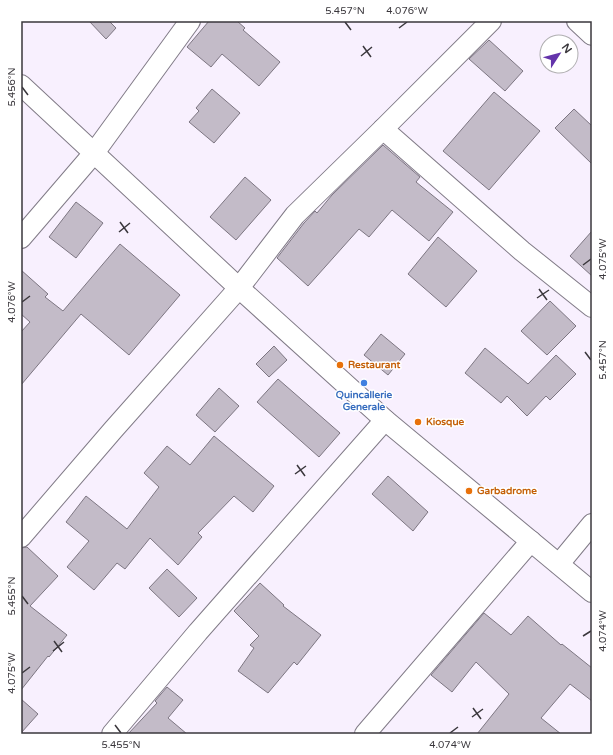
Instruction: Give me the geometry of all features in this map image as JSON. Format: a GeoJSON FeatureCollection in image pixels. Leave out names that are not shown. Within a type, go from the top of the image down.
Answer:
{"type":"FeatureCollection","features":[{"type":"Feature","properties":{"kind":"street"},"geometry":{"type":"LineString","coordinates":[[21,238],[94,153],[190,21]]}},
{"type":"Feature","properties":{"kind":"street"},"geometry":{"type":"LineString","coordinates":[[21,537],[113,430],[239,288],[295,215],[491,21]]}},
{"type":"Feature","properties":{"kind":"street"},"geometry":{"type":"LineString","coordinates":[[577,21],[592,35]]}},
{"type":"Feature","properties":{"kind":"street"},"geometry":{"type":"LineString","coordinates":[[21,85],[239,288],[385,420],[592,592]]}},
{"type":"Feature","properties":{"kind":"street"},"geometry":{"type":"LineString","coordinates":[[383,129],[522,251],[592,308]]}},
{"type":"Feature","properties":{"kind":"street"},"geometry":{"type":"LineString","coordinates":[[112,734],[198,632],[385,420]]}},
{"type":"Feature","properties":{"kind":"street"},"geometry":{"type":"LineString","coordinates":[[559,564],[592,524]]}},
{"type":"Feature","properties":{"kind":"street"},"geometry":{"type":"LineString","coordinates":[[365,734],[531,541]]}},
{"type":"Feature","properties":{"kind":"building"},"geometry":{"type":"Polygon","coordinates":[[[89,21],[109,21],[116,28],[106,39],[89,21]]]}},
{"type":"Feature","properties":{"kind":"building"},"geometry":{"type":"Polygon","coordinates":[[[209,21],[237,21],[245,28],[243,30],[280,62],[259,86],[222,54],[211,67],[187,47],[209,21]]]}},
{"type":"Feature","properties":{"kind":"building"},"geometry":{"type":"Polygon","coordinates":[[[489,40],[523,71],[505,91],[469,59],[489,40]]]}},
{"type":"Feature","properties":{"kind":"building"},"geometry":{"type":"Polygon","coordinates":[[[212,89],[240,113],[214,143],[189,122],[199,111],[196,108],[212,89]]]}},
{"type":"Feature","properties":{"kind":"building"},"geometry":{"type":"Polygon","coordinates":[[[494,92],[540,131],[489,190],[443,151],[494,92]]]}},
{"type":"Feature","properties":{"kind":"building"},"geometry":{"type":"Polygon","coordinates":[[[574,109],[592,126],[592,164],[555,128],[574,109]]]}},
{"type":"Feature","properties":{"kind":"building"},"geometry":{"type":"Polygon","coordinates":[[[383,145],[420,177],[416,182],[453,212],[429,241],[392,210],[369,237],[359,229],[308,286],[277,258],[315,211],[317,213],[332,195],[383,145]]]}},
{"type":"Feature","properties":{"kind":"building"},"geometry":{"type":"Polygon","coordinates":[[[245,177],[271,200],[236,240],[210,217],[245,177]]]}},
{"type":"Feature","properties":{"kind":"building"},"geometry":{"type":"Polygon","coordinates":[[[76,202],[103,223],[76,258],[49,237],[76,202]]]}},
{"type":"Feature","properties":{"kind":"building"},"geometry":{"type":"Polygon","coordinates":[[[592,231],[592,276],[570,256],[592,231]]]}},
{"type":"Feature","properties":{"kind":"building"},"geometry":{"type":"Polygon","coordinates":[[[438,237],[477,271],[446,307],[408,274],[438,237]]]}},
{"type":"Feature","properties":{"kind":"building"},"geometry":{"type":"Polygon","coordinates":[[[120,244],[180,295],[129,355],[81,314],[21,385],[21,332],[30,322],[21,314],[21,270],[48,294],[45,297],[63,311],[120,244]]]}},
{"type":"Feature","properties":{"kind":"building"},"geometry":{"type":"Polygon","coordinates":[[[550,301],[576,326],[547,355],[521,331],[550,301]]]}},
{"type":"Feature","properties":{"kind":"building"},"geometry":{"type":"Polygon","coordinates":[[[381,334],[405,354],[388,375],[364,355],[381,334]]]}},
{"type":"Feature","properties":{"kind":"building"},"geometry":{"type":"Polygon","coordinates":[[[274,346],[287,360],[269,377],[256,364],[274,346]]]}},
{"type":"Feature","properties":{"kind":"building"},"geometry":{"type":"Polygon","coordinates":[[[485,348],[528,384],[556,355],[576,374],[550,400],[546,396],[527,416],[507,396],[501,403],[465,373],[485,348]]]}},
{"type":"Feature","properties":{"kind":"building"},"geometry":{"type":"Polygon","coordinates":[[[278,379],[340,433],[319,457],[257,402],[278,379]]]}},
{"type":"Feature","properties":{"kind":"building"},"geometry":{"type":"Polygon","coordinates":[[[219,388],[239,406],[215,432],[196,415],[219,388]]]}},
{"type":"Feature","properties":{"kind":"building"},"geometry":{"type":"Polygon","coordinates":[[[214,436],[274,486],[253,512],[234,496],[198,533],[202,537],[178,565],[150,538],[125,569],[117,563],[94,590],[67,567],[89,541],[66,522],[86,496],[127,529],[159,487],[144,473],[167,446],[190,465],[214,436]]]}},
{"type":"Feature","properties":{"kind":"building"},"geometry":{"type":"Polygon","coordinates":[[[388,476],[428,512],[413,531],[372,494],[388,476]]]}},
{"type":"Feature","properties":{"kind":"building"},"geometry":{"type":"Polygon","coordinates":[[[27,547],[58,576],[30,606],[67,635],[21,690],[21,548],[27,547]]]}},
{"type":"Feature","properties":{"kind":"building"},"geometry":{"type":"Polygon","coordinates":[[[167,569],[197,598],[179,617],[149,588],[167,569]]]}},
{"type":"Feature","properties":{"kind":"building"},"geometry":{"type":"Polygon","coordinates":[[[260,583],[284,605],[283,606],[321,635],[297,665],[294,662],[268,693],[238,671],[254,648],[250,645],[259,636],[234,611],[260,583]]]}},
{"type":"Feature","properties":{"kind":"building"},"geometry":{"type":"Polygon","coordinates":[[[484,613],[511,635],[528,616],[561,645],[562,644],[592,668],[592,701],[570,684],[541,718],[561,734],[477,734],[509,694],[476,662],[452,692],[431,675],[484,613]]]}},
{"type":"Feature","properties":{"kind":"building"},"geometry":{"type":"Polygon","coordinates":[[[167,687],[183,700],[168,718],[187,734],[128,734],[157,703],[155,701],[167,687]]]}},
{"type":"Feature","properties":{"kind":"building"},"geometry":{"type":"Polygon","coordinates":[[[21,699],[38,714],[21,733],[21,699]]]}},
{"type":"Feature","properties":{"kind":"place","name":"Restaurant"},"geometry":{"type":"Point","coordinates":[340,365]}},
{"type":"Feature","properties":{"kind":"place","name":"Quincallerie Generale"},"geometry":{"type":"Point","coordinates":[364,383]}},
{"type":"Feature","properties":{"kind":"place","name":"Kiosque"},"geometry":{"type":"Point","coordinates":[418,422]}},
{"type":"Feature","properties":{"kind":"place","name":"Garbadrome"},"geometry":{"type":"Point","coordinates":[469,491]}}]}
